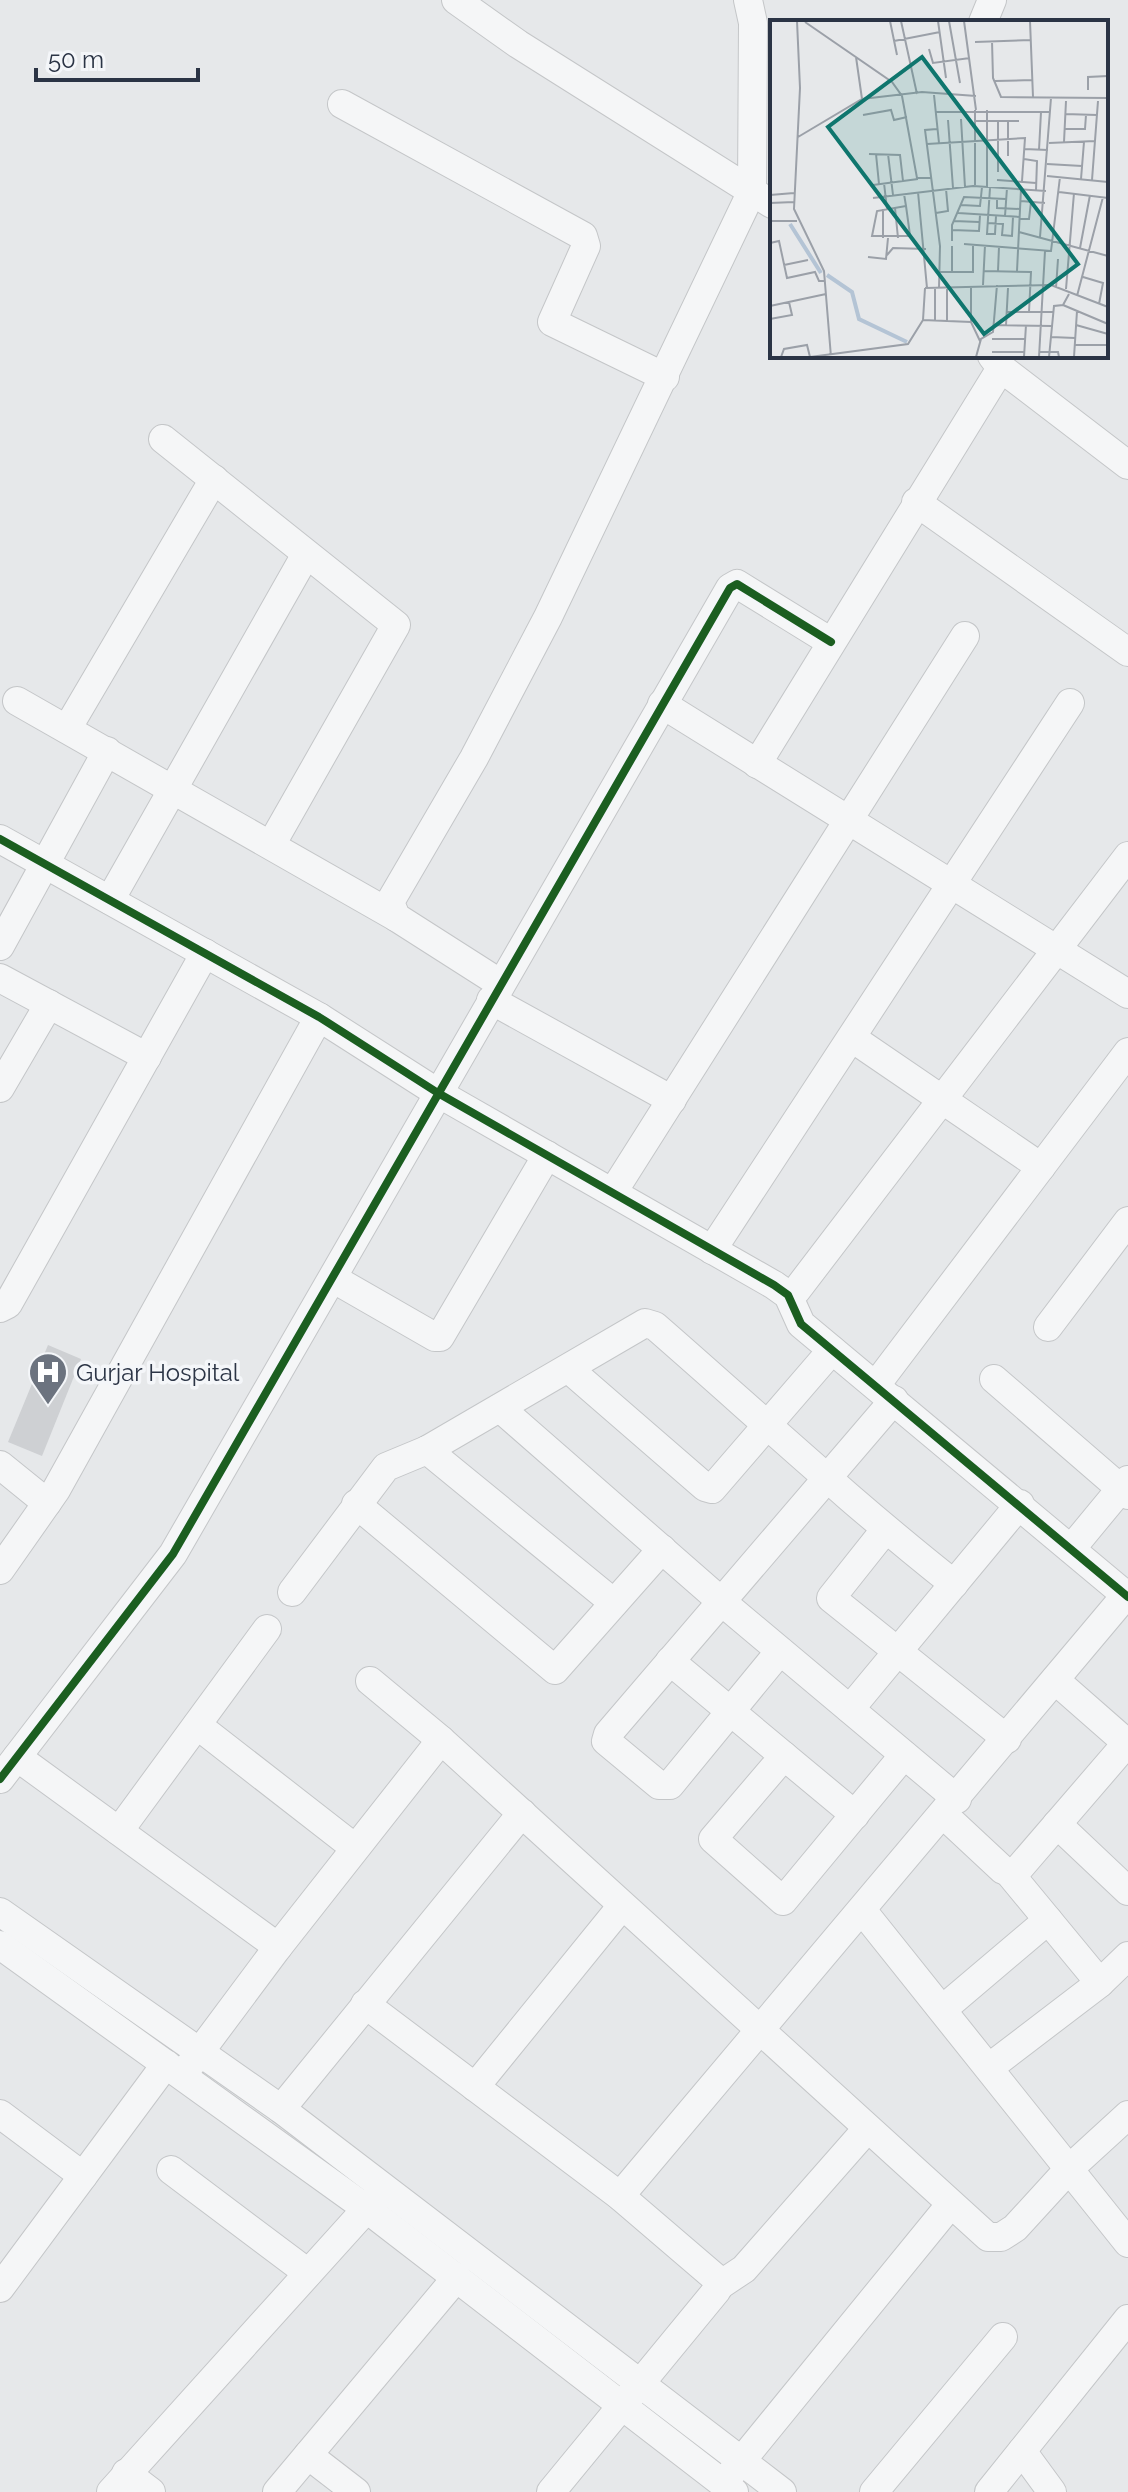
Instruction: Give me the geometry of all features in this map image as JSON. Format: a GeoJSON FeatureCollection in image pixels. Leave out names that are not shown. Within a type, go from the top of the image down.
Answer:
{"type":"FeatureCollection","features":[{"type":"Feature","properties":{"kind":"street"},"geometry":{"type":"LineString","coordinates":[[456,0],[518,44],[762,198]]}},
{"type":"Feature","properties":{"kind":"street"},"geometry":{"type":"LineString","coordinates":[[396,917],[390,902],[474,758],[548,617],[665,377],[762,198],[753,23],[748,0]]}},
{"type":"Feature","properties":{"kind":"street"},"geometry":{"type":"LineString","coordinates":[[984,20],[992,0]]}},
{"type":"Feature","properties":{"kind":"street"},"geometry":{"type":"LineString","coordinates":[[342,104],[583,236],[586,246],[552,322],[665,377]]}},
{"type":"Feature","properties":{"kind":"street"},"geometry":{"type":"LineString","coordinates":[[757,764],[916,502],[996,362],[1128,465]]}},
{"type":"Feature","properties":{"kind":"street"},"geometry":{"type":"LineString","coordinates":[[163,439],[305,556],[396,625],[271,845]]}},
{"type":"Feature","properties":{"kind":"street"},"geometry":{"type":"LineString","coordinates":[[67,729],[214,479]]}},
{"type":"Feature","properties":{"kind":"street"},"geometry":{"type":"LineString","coordinates":[[916,502],[1128,652]]}},
{"type":"Feature","properties":{"kind":"street"},"geometry":{"type":"LineString","coordinates":[[110,900],[305,556]]}},
{"type":"Feature","properties":{"kind":"street"},"geometry":{"type":"LineString","coordinates":[[0,1779],[173,1554],[733,584],[831,642]]}},
{"type":"Feature","properties":{"kind":"street"},"geometry":{"type":"LineString","coordinates":[[613,1192],[965,636]]}},
{"type":"Feature","properties":{"kind":"street"},"geometry":{"type":"LineString","coordinates":[[17,701],[396,917],[496,992],[672,1100]]}},
{"type":"Feature","properties":{"kind":"street"},"geometry":{"type":"LineString","coordinates":[[712,1250],[1070,703]]}},
{"type":"Feature","properties":{"kind":"street"},"geometry":{"type":"LineString","coordinates":[[662,704],[1128,994]]}},
{"type":"Feature","properties":{"kind":"street"},"geometry":{"type":"LineString","coordinates":[[0,946],[107,751]]}},
{"type":"Feature","properties":{"kind":"street"},"geometry":{"type":"LineString","coordinates":[[0,839],[319,1017],[438,1093],[712,1250],[791,1303],[801,1324],[1127,1596],[620,2196]]}},
{"type":"Feature","properties":{"kind":"street"},"geometry":{"type":"LineString","coordinates":[[791,1303],[796,1291],[1128,856]]}},
{"type":"Feature","properties":{"kind":"street"},"geometry":{"type":"LineString","coordinates":[[0,1308],[8,1304],[205,953]]}},
{"type":"Feature","properties":{"kind":"street"},"geometry":{"type":"LineString","coordinates":[[0,978],[147,1057]]}},
{"type":"Feature","properties":{"kind":"street"},"geometry":{"type":"LineString","coordinates":[[0,1088],[49,1004]]}},
{"type":"Feature","properties":{"kind":"street"},"geometry":{"type":"LineString","coordinates":[[0,1570],[47,1503],[319,1017]]}},
{"type":"Feature","properties":{"kind":"street"},"geometry":{"type":"LineString","coordinates":[[852,1038],[1041,1167]]}},
{"type":"Feature","properties":{"kind":"street"},"geometry":{"type":"LineString","coordinates":[[780,1651],[670,1785],[659,1785],[606,1738],[826,1480],[885,1393],[894,1362],[1128,1052]]}},
{"type":"Feature","properties":{"kind":"street"},"geometry":{"type":"LineString","coordinates":[[334,1279],[435,1337],[440,1337],[547,1155]]}},
{"type":"Feature","properties":{"kind":"street"},"geometry":{"type":"LineString","coordinates":[[1048,1327],[1128,1221]]}},
{"type":"Feature","properties":{"kind":"street"},"geometry":{"type":"LineString","coordinates":[[292,1592],[386,1467],[427,1450],[570,1370],[639,1325],[651,1324],[769,1425],[826,1480],[954,1584]]}},
{"type":"Feature","properties":{"kind":"street"},"geometry":{"type":"LineString","coordinates":[[570,1370],[705,1487],[718,1486],[832,1350]]}},
{"type":"Feature","properties":{"kind":"street"},"geometry":{"type":"LineString","coordinates":[[994,1379],[1126,1488],[1071,1549]]}},
{"type":"Feature","properties":{"kind":"street"},"geometry":{"type":"LineString","coordinates":[[500,1408],[722,1602],[904,1755],[1010,1874],[1100,1983]]}},
{"type":"Feature","properties":{"kind":"street"},"geometry":{"type":"LineString","coordinates":[[427,1450],[614,1603]]}},
{"type":"Feature","properties":{"kind":"street"},"geometry":{"type":"LineString","coordinates":[[0,1465],[47,1503]]}},
{"type":"Feature","properties":{"kind":"street"},"geometry":{"type":"LineString","coordinates":[[356,1504],[548,1668],[561,1667],[662,1549]]}},
{"type":"Feature","properties":{"kind":"street"},"geometry":{"type":"LineString","coordinates":[[850,1709],[1020,1504]]}},
{"type":"Feature","properties":{"kind":"street"},"geometry":{"type":"LineString","coordinates":[[885,1530],[830,1595],[1007,1739]]}},
{"type":"Feature","properties":{"kind":"street"},"geometry":{"type":"LineString","coordinates":[[119,1831],[267,1629]]}},
{"type":"Feature","properties":{"kind":"street"},"geometry":{"type":"LineString","coordinates":[[670,1661],[855,1815]]}},
{"type":"Feature","properties":{"kind":"street"},"geometry":{"type":"LineString","coordinates":[[1010,1874],[1015,1873],[1128,1743],[1055,1680]]}},
{"type":"Feature","properties":{"kind":"street"},"geometry":{"type":"LineString","coordinates":[[370,1681],[441,1740],[621,1907],[988,2237],[1001,2237],[1015,2228],[1069,2169],[1128,2115]]}},
{"type":"Feature","properties":{"kind":"street"},"geometry":{"type":"LineString","coordinates":[[197,1725],[355,1848]]}},
{"type":"Feature","properties":{"kind":"street"},"geometry":{"type":"LineString","coordinates":[[0,2288],[83,2176],[174,2070],[201,2050],[441,1740]]}},
{"type":"Feature","properties":{"kind":"street"},"geometry":{"type":"LineString","coordinates":[[784,1756],[713,1839],[779,1898],[787,1899],[904,1755]]}},
{"type":"Feature","properties":{"kind":"street"},"geometry":{"type":"LineString","coordinates":[[17,1757],[278,1947]]}},
{"type":"Feature","properties":{"kind":"street"},"geometry":{"type":"LineString","coordinates":[[281,2109],[522,1813]]}},
{"type":"Feature","properties":{"kind":"street"},"geometry":{"type":"LineString","coordinates":[[1057,1824],[1128,1891]]}},
{"type":"Feature","properties":{"kind":"street"},"geometry":{"type":"LineString","coordinates":[[475,2087],[621,1907]]}},
{"type":"Feature","properties":{"kind":"street"},"geometry":{"type":"LineString","coordinates":[[862,1910],[1128,2243]]}},
{"type":"Feature","properties":{"kind":"street"},"geometry":{"type":"LineString","coordinates":[[0,1912],[281,2109],[457,2277],[623,2406],[728,2482],[782,2492]]}},
{"type":"Feature","properties":{"kind":"street"},"geometry":{"type":"LineString","coordinates":[[943,2009],[1048,1920]]}},
{"type":"Feature","properties":{"kind":"street"},"geometry":{"type":"LineString","coordinates":[[0,1945],[174,2070],[376,2198],[642,2383],[728,2482]]}},
{"type":"Feature","properties":{"kind":"street"},"geometry":{"type":"LineString","coordinates":[[990,2067],[1100,1983],[1128,1956]]}},
{"type":"Feature","properties":{"kind":"street"},"geometry":{"type":"LineString","coordinates":[[365,2004],[620,2196],[715,2276],[720,2285]]}},
{"type":"Feature","properties":{"kind":"street"},"geometry":{"type":"LineString","coordinates":[[0,2115],[83,2176]]}},
{"type":"Feature","properties":{"kind":"street"},"geometry":{"type":"LineString","coordinates":[[551,2492],[720,2285],[744,2269],[867,2129]]}},
{"type":"Feature","properties":{"kind":"street"},"geometry":{"type":"LineString","coordinates":[[171,2170],[308,2273]]}},
{"type":"Feature","properties":{"kind":"street"},"geometry":{"type":"LineString","coordinates":[[151,2492],[118,2482],[376,2198]]}},
{"type":"Feature","properties":{"kind":"street"},"geometry":{"type":"LineString","coordinates":[[728,2482],[950,2205]]}},
{"type":"Feature","properties":{"kind":"street"},"geometry":{"type":"LineString","coordinates":[[277,2492],[457,2277]]}},
{"type":"Feature","properties":{"kind":"street"},"geometry":{"type":"LineString","coordinates":[[989,2492],[1128,2319]]}},
{"type":"Feature","properties":{"kind":"street"},"geometry":{"type":"LineString","coordinates":[[874,2492],[1003,2337]]}},
{"type":"Feature","properties":{"kind":"street"},"geometry":{"type":"LineString","coordinates":[[1022,2451],[1052,2492]]}},
{"type":"Feature","properties":{"kind":"street"},"geometry":{"type":"LineString","coordinates":[[308,2455],[356,2492]]}},
{"type":"Feature","properties":{"kind":"building"},"geometry":{"type":"Polygon","coordinates":[[[48,1345],[81,1359],[42,1456],[8,1442],[48,1345]]]}},
{"type":"Feature","properties":{"kind":"cycle path"},"geometry":{"type":"LineString","coordinates":[[0,1779],[173,1554],[730,588],[737,584],[831,642]]}},
{"type":"Feature","properties":{"kind":"cycle path"},"geometry":{"type":"LineString","coordinates":[[0,839],[319,1017],[438,1093],[774,1285],[788,1295],[801,1324],[1128,1597]]}},
{"type":"Feature","properties":{"kind":"place","name":"Gurjar Hospital"},"geometry":{"type":"Point","coordinates":[48,1406]}}]}
